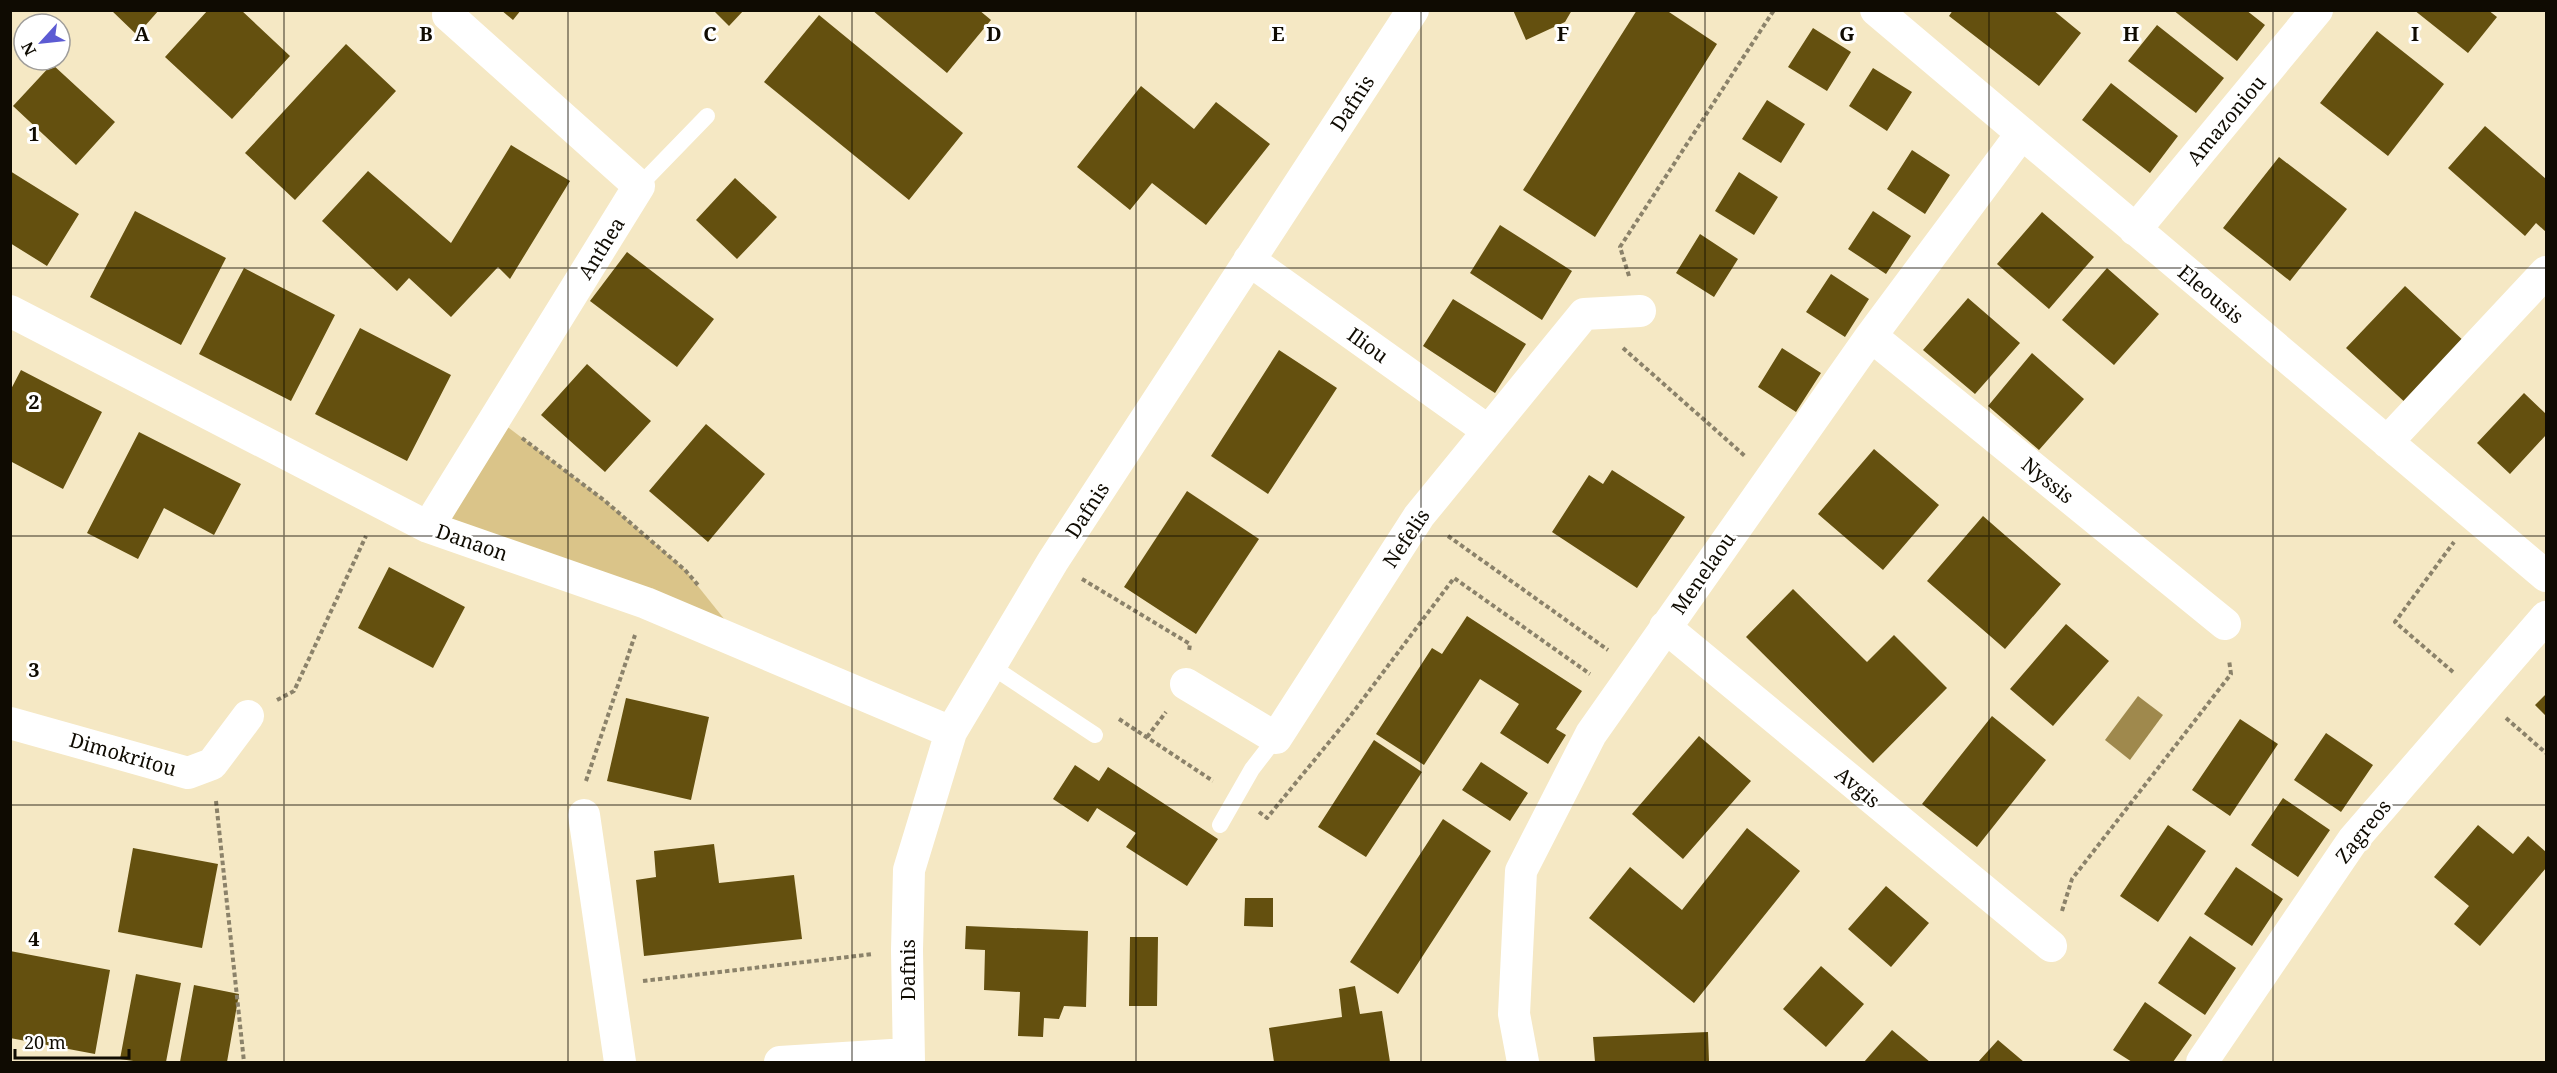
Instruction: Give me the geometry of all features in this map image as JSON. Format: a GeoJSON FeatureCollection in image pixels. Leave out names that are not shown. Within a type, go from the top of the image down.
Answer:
{"type":"FeatureCollection","features":[{"type":"Feature","properties":{"kind":"street","name":"Dafnis"},"geometry":{"type":"LineString","coordinates":[[908,1058],[909,870],[951,732],[1053,561],[1413,10]]}},
{"type":"Feature","properties":{"kind":"street","name":"Eleousis"},"geometry":{"type":"LineString","coordinates":[[1876,10],[2547,576]]}},
{"type":"Feature","properties":{"kind":"street","name":"Amazoniou"},"geometry":{"type":"LineString","coordinates":[[2136,230],[2317,10]]}},
{"type":"Feature","properties":{"kind":"street"},"geometry":{"type":"LineString","coordinates":[[448,15],[639,186]]}},
{"type":"Feature","properties":{"kind":"street","name":"Menelaou"},"geometry":{"type":"LineString","coordinates":[[1523,1062],[1514,1014],[1521,871],[1591,734],[1871,336],[2022,133]]}},
{"type":"Feature","properties":{"kind":"street","name":"Anthea"},"geometry":{"type":"LineString","coordinates":[[428,527],[639,186]]}},
{"type":"Feature","properties":{"kind":"street","name":"Iliou"},"geometry":{"type":"LineString","coordinates":[[1249,260],[1487,430]]}},
{"type":"Feature","properties":{"kind":"street"},"geometry":{"type":"LineString","coordinates":[[2387,442],[2547,272]]}},
{"type":"Feature","properties":{"kind":"street","name":"Danaon"},"geometry":{"type":"LineString","coordinates":[[10,311],[428,527],[646,603],[951,732]]}},
{"type":"Feature","properties":{"kind":"street"},"geometry":{"type":"LineString","coordinates":[[1584,314],[1640,311]]}},
{"type":"Feature","properties":{"kind":"street","name":"Nefelis"},"geometry":{"type":"LineString","coordinates":[[1276,738],[1419,516],[1584,314]]}},
{"type":"Feature","properties":{"kind":"street","name":"Nyssis"},"geometry":{"type":"LineString","coordinates":[[1871,336],[2224,624]]}},
{"type":"Feature","properties":{"kind":"street","name":"Zagreos"},"geometry":{"type":"LineString","coordinates":[[2202,1062],[2353,840],[2547,617]]}},
{"type":"Feature","properties":{"kind":"street","name":"Avgis"},"geometry":{"type":"LineString","coordinates":[[1665,627],[2051,946]]}},
{"type":"Feature","properties":{"kind":"street"},"geometry":{"type":"LineString","coordinates":[[1186,684],[1276,738]]}},
{"type":"Feature","properties":{"kind":"street"},"geometry":{"type":"LineString","coordinates":[[212,764],[248,716]]}},
{"type":"Feature","properties":{"kind":"street","name":"Dimokritou"},"geometry":{"type":"LineString","coordinates":[[10,723],[188,773],[212,764]]}},
{"type":"Feature","properties":{"kind":"street"},"geometry":{"type":"LineString","coordinates":[[584,815],[620,1062]]}},
{"type":"Feature","properties":{"kind":"street"},"geometry":{"type":"LineString","coordinates":[[780,1062],[908,1058]]}},
{"type":"Feature","properties":{"kind":"lane"},"geometry":{"type":"LineString","coordinates":[[639,186],[706,116]]}},
{"type":"Feature","properties":{"kind":"lane"},"geometry":{"type":"LineString","coordinates":[[991,666],[1095,735]]}},
{"type":"Feature","properties":{"kind":"lane"},"geometry":{"type":"LineString","coordinates":[[1220,825],[1252,768],[1276,738]]}},
{"type":"Feature","properties":{"kind":"path"},"geometry":{"type":"LineString","coordinates":[[1640,311],[1620,247],[1774,10]]}},
{"type":"Feature","properties":{"kind":"path"},"geometry":{"type":"LineString","coordinates":[[1584,314],[1771,478]]}},
{"type":"Feature","properties":{"kind":"path"},"geometry":{"type":"LineString","coordinates":[[496,418],[605,501],[685,570],[699,586]]}},
{"type":"Feature","properties":{"kind":"path"},"geometry":{"type":"LineString","coordinates":[[248,716],[294,691],[381,502]]}},
{"type":"Feature","properties":{"kind":"path"},"geometry":{"type":"LineString","coordinates":[[2474,515],[2395,622],[2547,753]]}},
{"type":"Feature","properties":{"kind":"path"},"geometry":{"type":"LineString","coordinates":[[1419,516],[1636,669]]}},
{"type":"Feature","properties":{"kind":"path"},"geometry":{"type":"LineString","coordinates":[[1053,561],[1190,644],[1186,684]]}},
{"type":"Feature","properties":{"kind":"path"},"geometry":{"type":"LineString","coordinates":[[1109,712],[1267,818],[1348,719],[1454,578],[1599,681]]}},
{"type":"Feature","properties":{"kind":"path"},"geometry":{"type":"LineString","coordinates":[[584,815],[582,790],[646,603]]}},
{"type":"Feature","properties":{"kind":"path"},"geometry":{"type":"LineString","coordinates":[[2051,946],[2072,879],[2230,674],[2224,624]]}},
{"type":"Feature","properties":{"kind":"path"},"geometry":{"type":"LineString","coordinates":[[212,764],[244,1062]]}},
{"type":"Feature","properties":{"kind":"path"},"geometry":{"type":"LineString","coordinates":[[610,985],[907,950]]}},
{"type":"Feature","properties":{"kind":"shaded area"},"geometry":{"type":"Polygon","coordinates":[[[496,418],[605,501],[685,570],[745,645],[428,527],[496,418]]]}},
{"type":"Feature","properties":{"kind":"shaded area"},"geometry":{"type":"Polygon","coordinates":[[[2138,696],[2163,715],[2130,760],[2105,740],[2138,696]]]}},
{"type":"Feature","properties":{"kind":"building"},"geometry":{"type":"Polygon","coordinates":[[[111,10],[159,10],[137,35],[111,10]]]}},
{"type":"Feature","properties":{"kind":"building"},"geometry":{"type":"Polygon","coordinates":[[[208,10],[241,10],[290,56],[232,119],[165,57],[208,10]]]}},
{"type":"Feature","properties":{"kind":"building"},"geometry":{"type":"Polygon","coordinates":[[[501,10],[521,10],[513,20],[501,10]]]}},
{"type":"Feature","properties":{"kind":"building"},"geometry":{"type":"Polygon","coordinates":[[[713,10],[744,10],[729,26],[713,10]]]}},
{"type":"Feature","properties":{"kind":"building"},"geometry":{"type":"Polygon","coordinates":[[[872,10],[979,10],[991,20],[947,73],[872,10]]]}},
{"type":"Feature","properties":{"kind":"building"},"geometry":{"type":"Polygon","coordinates":[[[1513,10],[1572,10],[1565,22],[1526,40],[1513,10]]]}},
{"type":"Feature","properties":{"kind":"building"},"geometry":{"type":"Polygon","coordinates":[[[1637,10],[1666,10],[1717,44],[1595,237],[1523,190],[1637,10]]]}},
{"type":"Feature","properties":{"kind":"building"},"geometry":{"type":"Polygon","coordinates":[[[1953,10],[2053,10],[2081,33],[2039,86],[1949,16],[1953,10]]]}},
{"type":"Feature","properties":{"kind":"building"},"geometry":{"type":"Polygon","coordinates":[[[2173,10],[2246,10],[2265,25],[2237,61],[2173,10]]]}},
{"type":"Feature","properties":{"kind":"building"},"geometry":{"type":"Polygon","coordinates":[[[2414,10],[2488,10],[2497,17],[2468,53],[2414,10]]]}},
{"type":"Feature","properties":{"kind":"building"},"geometry":{"type":"Polygon","coordinates":[[[819,15],[963,133],[909,200],[764,82],[819,15]]]}},
{"type":"Feature","properties":{"kind":"building"},"geometry":{"type":"Polygon","coordinates":[[[2157,25],[2224,78],[2196,113],[2128,61],[2157,25]]]}},
{"type":"Feature","properties":{"kind":"building"},"geometry":{"type":"Polygon","coordinates":[[[1813,28],[1851,52],[1827,91],[1788,67],[1813,28]]]}},
{"type":"Feature","properties":{"kind":"building"},"geometry":{"type":"Polygon","coordinates":[[[2377,31],[2444,84],[2388,156],[2320,103],[2377,31]]]}},
{"type":"Feature","properties":{"kind":"building"},"geometry":{"type":"Polygon","coordinates":[[[346,44],[396,91],[295,200],[245,153],[346,44]]]}},
{"type":"Feature","properties":{"kind":"building"},"geometry":{"type":"Polygon","coordinates":[[[1873,68],[1912,92],[1887,131],[1849,106],[1873,68]]]}},
{"type":"Feature","properties":{"kind":"building"},"geometry":{"type":"Polygon","coordinates":[[[45,72],[61,72],[115,122],[76,165],[13,106],[45,72]]]}},
{"type":"Feature","properties":{"kind":"building"},"geometry":{"type":"Polygon","coordinates":[[[2111,83],[2178,136],[2150,173],[2082,120],[2111,83]]]}},
{"type":"Feature","properties":{"kind":"building"},"geometry":{"type":"Polygon","coordinates":[[[1141,86],[1194,129],[1216,102],[1270,144],[1206,225],[1152,183],[1130,210],[1077,167],[1141,86]]]}},
{"type":"Feature","properties":{"kind":"building"},"geometry":{"type":"Polygon","coordinates":[[[1767,100],[1805,124],[1781,163],[1742,139],[1767,100]]]}},
{"type":"Feature","properties":{"kind":"building"},"geometry":{"type":"Polygon","coordinates":[[[2485,126],[2546,179],[2546,232],[2536,223],[2525,236],[2448,168],[2485,126]]]}},
{"type":"Feature","properties":{"kind":"building"},"geometry":{"type":"Polygon","coordinates":[[[511,145],[570,181],[510,279],[498,267],[451,317],[409,278],[397,291],[322,221],[368,171],[451,243],[511,145]]]}},
{"type":"Feature","properties":{"kind":"building"},"geometry":{"type":"Polygon","coordinates":[[[1912,150],[1950,175],[1925,214],[1887,189],[1912,150]]]}},
{"type":"Feature","properties":{"kind":"building"},"geometry":{"type":"Polygon","coordinates":[[[2279,157],[2347,209],[2290,281],[2223,228],[2279,157]]]}},
{"type":"Feature","properties":{"kind":"building"},"geometry":{"type":"Polygon","coordinates":[[[10,171],[79,214],[47,266],[10,243],[10,171]]]}},
{"type":"Feature","properties":{"kind":"building"},"geometry":{"type":"Polygon","coordinates":[[[1739,172],[1778,197],[1754,235],[1715,211],[1739,172]]]}},
{"type":"Feature","properties":{"kind":"building"},"geometry":{"type":"Polygon","coordinates":[[[735,178],[777,217],[737,259],[696,220],[735,178]]]}},
{"type":"Feature","properties":{"kind":"building"},"geometry":{"type":"Polygon","coordinates":[[[135,211],[226,258],[181,345],[90,297],[135,211]]]}},
{"type":"Feature","properties":{"kind":"building"},"geometry":{"type":"Polygon","coordinates":[[[1873,211],[1911,236],[1886,274],[1848,249],[1873,211]]]}},
{"type":"Feature","properties":{"kind":"building"},"geometry":{"type":"Polygon","coordinates":[[[2042,212],[2094,257],[2049,309],[1997,264],[2042,212]]]}},
{"type":"Feature","properties":{"kind":"building"},"geometry":{"type":"Polygon","coordinates":[[[1500,225],[1572,271],[1542,320],[1470,273],[1500,225]]]}},
{"type":"Feature","properties":{"kind":"building"},"geometry":{"type":"Polygon","coordinates":[[[1700,234],[1738,259],[1714,297],[1676,273],[1700,234]]]}},
{"type":"Feature","properties":{"kind":"building"},"geometry":{"type":"Polygon","coordinates":[[[627,252],[714,319],[677,367],[590,301],[627,252]]]}},
{"type":"Feature","properties":{"kind":"building"},"geometry":{"type":"Polygon","coordinates":[[[244,268],[335,315],[291,401],[199,354],[244,268]]]}},
{"type":"Feature","properties":{"kind":"building"},"geometry":{"type":"Polygon","coordinates":[[[2107,268],[2159,314],[2114,365],[2062,320],[2107,268]]]}},
{"type":"Feature","properties":{"kind":"building"},"geometry":{"type":"Polygon","coordinates":[[[1831,274],[1869,299],[1845,337],[1806,312],[1831,274]]]}},
{"type":"Feature","properties":{"kind":"building"},"geometry":{"type":"Polygon","coordinates":[[[2405,286],[2467,344],[2409,406],[2346,348],[2405,286]]]}},
{"type":"Feature","properties":{"kind":"building"},"geometry":{"type":"Polygon","coordinates":[[[1968,298],[2020,343],[1975,394],[1923,350],[1968,298]]]}},
{"type":"Feature","properties":{"kind":"building"},"geometry":{"type":"Polygon","coordinates":[[[1453,299],[1526,344],[1495,393],[1423,346],[1453,299]]]}},
{"type":"Feature","properties":{"kind":"building"},"geometry":{"type":"Polygon","coordinates":[[[360,328],[451,375],[407,461],[315,414],[360,328]]]}},
{"type":"Feature","properties":{"kind":"building"},"geometry":{"type":"Polygon","coordinates":[[[1782,348],[1821,373],[1796,412],[1758,387],[1782,348]]]}},
{"type":"Feature","properties":{"kind":"building"},"geometry":{"type":"Polygon","coordinates":[[[1279,350],[1337,388],[1268,494],[1211,456],[1279,350]]]}},
{"type":"Feature","properties":{"kind":"building"},"geometry":{"type":"Polygon","coordinates":[[[2032,353],[2084,399],[2039,450],[1988,406],[2032,353]]]}},
{"type":"Feature","properties":{"kind":"building"},"geometry":{"type":"Polygon","coordinates":[[[587,364],[651,421],[605,472],[541,415],[587,364]]]}},
{"type":"Feature","properties":{"kind":"building"},"geometry":{"type":"Polygon","coordinates":[[[21,370],[102,412],[63,489],[10,461],[10,391],[21,370]]]}},
{"type":"Feature","properties":{"kind":"building"},"geometry":{"type":"Polygon","coordinates":[[[2524,393],[2546,414],[2546,435],[2510,474],[2477,443],[2524,393]]]}},
{"type":"Feature","properties":{"kind":"building"},"geometry":{"type":"Polygon","coordinates":[[[706,424],[765,474],[708,542],[649,491],[706,424]]]}},
{"type":"Feature","properties":{"kind":"building"},"geometry":{"type":"Polygon","coordinates":[[[139,432],[241,484],[214,535],[164,508],[138,559],[87,533],[139,432]]]}},
{"type":"Feature","properties":{"kind":"building"},"geometry":{"type":"Polygon","coordinates":[[[1874,449],[1939,505],[1883,570],[1818,514],[1874,449]]]}},
{"type":"Feature","properties":{"kind":"building"},"geometry":{"type":"Polygon","coordinates":[[[1612,470],[1685,517],[1637,588],[1552,532],[1589,475],[1603,484],[1612,470]]]}},
{"type":"Feature","properties":{"kind":"building"},"geometry":{"type":"Polygon","coordinates":[[[1187,491],[1259,539],[1196,634],[1124,587],[1187,491]]]}},
{"type":"Feature","properties":{"kind":"building"},"geometry":{"type":"Polygon","coordinates":[[[1983,516],[2061,584],[2005,649],[1927,581],[1983,516]]]}},
{"type":"Feature","properties":{"kind":"building"},"geometry":{"type":"Polygon","coordinates":[[[389,567],[465,607],[433,668],[358,628],[389,567]]]}},
{"type":"Feature","properties":{"kind":"building"},"geometry":{"type":"Polygon","coordinates":[[[1793,589],[1867,662],[1894,635],[1947,688],[1873,763],[1746,637],[1793,589]]]}},
{"type":"Feature","properties":{"kind":"building"},"geometry":{"type":"Polygon","coordinates":[[[1467,616],[1582,691],[1556,729],[1566,735],[1548,764],[1500,733],[1519,704],[1480,679],[1424,765],[1376,734],[1432,648],[1442,654],[1467,616]]]}},
{"type":"Feature","properties":{"kind":"building"},"geometry":{"type":"Polygon","coordinates":[[[2066,624],[2109,661],[2053,726],[2010,689],[2066,624]]]}},
{"type":"Feature","properties":{"kind":"building"},"geometry":{"type":"Polygon","coordinates":[[[2546,694],[2546,716],[2535,705],[2546,694]]]}},
{"type":"Feature","properties":{"kind":"building"},"geometry":{"type":"Polygon","coordinates":[[[626,698],[709,717],[691,800],[607,781],[626,698]]]}},
{"type":"Feature","properties":{"kind":"building"},"geometry":{"type":"Polygon","coordinates":[[[1992,716],[2046,760],[1977,847],[1922,804],[1992,716]]]}},
{"type":"Feature","properties":{"kind":"building"},"geometry":{"type":"Polygon","coordinates":[[[2240,719],[2278,744],[2230,816],[2192,790],[2240,719]]]}},
{"type":"Feature","properties":{"kind":"building"},"geometry":{"type":"Polygon","coordinates":[[[2326,733],[2373,765],[2341,812],[2294,780],[2326,733]]]}},
{"type":"Feature","properties":{"kind":"building"},"geometry":{"type":"Polygon","coordinates":[[[1699,736],[1751,781],[1683,859],[1632,814],[1699,736]]]}},
{"type":"Feature","properties":{"kind":"building"},"geometry":{"type":"Polygon","coordinates":[[[1374,740],[1422,772],[1366,857],[1318,827],[1374,740]]]}},
{"type":"Feature","properties":{"kind":"building"},"geometry":{"type":"Polygon","coordinates":[[[1481,762],[1528,793],[1510,821],[1462,790],[1481,762]]]}},
{"type":"Feature","properties":{"kind":"building"},"geometry":{"type":"Polygon","coordinates":[[[1075,765],[1099,781],[1108,767],[1218,839],[1187,886],[1126,847],[1136,833],[1097,808],[1088,822],[1053,799],[1075,765]]]}},
{"type":"Feature","properties":{"kind":"building"},"geometry":{"type":"Polygon","coordinates":[[[2283,798],[2330,830],[2298,877],[2251,845],[2283,798]]]}},
{"type":"Feature","properties":{"kind":"building"},"geometry":{"type":"Polygon","coordinates":[[[1443,819],[1491,851],[1398,994],[1350,962],[1443,819]]]}},
{"type":"Feature","properties":{"kind":"building"},"geometry":{"type":"Polygon","coordinates":[[[2168,825],[2206,851],[2158,922],[2120,896],[2168,825]]]}},
{"type":"Feature","properties":{"kind":"building"},"geometry":{"type":"Polygon","coordinates":[[[2478,825],[2513,854],[2528,836],[2546,852],[2546,868],[2480,946],[2454,924],[2469,906],[2434,877],[2478,825]]]}},
{"type":"Feature","properties":{"kind":"building"},"geometry":{"type":"Polygon","coordinates":[[[1747,828],[1800,871],[1694,1003],[1589,918],[1630,867],[1682,910],[1747,828]]]}},
{"type":"Feature","properties":{"kind":"building"},"geometry":{"type":"Polygon","coordinates":[[[714,844],[719,883],[794,875],[802,939],[644,956],[636,880],[656,877],[654,851],[714,844]]]}},
{"type":"Feature","properties":{"kind":"building"},"geometry":{"type":"Polygon","coordinates":[[[133,848],[218,864],[202,948],[118,932],[133,848]]]}},
{"type":"Feature","properties":{"kind":"building"},"geometry":{"type":"Polygon","coordinates":[[[2236,867],[2283,899],[2252,946],[2204,914],[2236,867]]]}},
{"type":"Feature","properties":{"kind":"building"},"geometry":{"type":"Polygon","coordinates":[[[1886,886],[1929,923],[1891,967],[1848,929],[1886,886]]]}},
{"type":"Feature","properties":{"kind":"building"},"geometry":{"type":"Polygon","coordinates":[[[1245,898],[1273,898],[1273,927],[1244,926],[1245,898]]]}},
{"type":"Feature","properties":{"kind":"building"},"geometry":{"type":"Polygon","coordinates":[[[966,926],[1088,931],[1086,1007],[1064,1006],[1059,1019],[1044,1018],[1043,1037],[1018,1036],[1020,992],[984,990],[985,950],[965,949],[966,926]]]}},
{"type":"Feature","properties":{"kind":"building"},"geometry":{"type":"Polygon","coordinates":[[[2190,936],[2236,968],[2205,1015],[2158,983],[2190,936]]]}},
{"type":"Feature","properties":{"kind":"building"},"geometry":{"type":"Polygon","coordinates":[[[1130,937],[1158,937],[1157,1006],[1129,1006],[1130,937]]]}},
{"type":"Feature","properties":{"kind":"building"},"geometry":{"type":"Polygon","coordinates":[[[10,951],[110,970],[95,1054],[10,1038],[10,951]]]}},
{"type":"Feature","properties":{"kind":"building"},"geometry":{"type":"Polygon","coordinates":[[[1821,966],[1864,1004],[1826,1047],[1783,1009],[1821,966]]]}},
{"type":"Feature","properties":{"kind":"building"},"geometry":{"type":"Polygon","coordinates":[[[136,974],[181,983],[166,1062],[120,1059],[136,974]]]}},
{"type":"Feature","properties":{"kind":"building"},"geometry":{"type":"Polygon","coordinates":[[[194,985],[239,994],[227,1062],[180,1062],[194,985]]]}},
{"type":"Feature","properties":{"kind":"building"},"geometry":{"type":"Polygon","coordinates":[[[1355,986],[1360,1014],[1382,1011],[1390,1062],[1274,1062],[1269,1028],[1342,1017],[1339,989],[1355,986]]]}},
{"type":"Feature","properties":{"kind":"building"},"geometry":{"type":"Polygon","coordinates":[[[2145,1002],[2192,1035],[2173,1062],[2132,1062],[2113,1050],[2145,1002]]]}},
{"type":"Feature","properties":{"kind":"building"},"geometry":{"type":"Polygon","coordinates":[[[1892,1030],[1930,1062],[1864,1062],[1892,1030]]]}},
{"type":"Feature","properties":{"kind":"building"},"geometry":{"type":"Polygon","coordinates":[[[1708,1032],[1709,1062],[1595,1062],[1593,1037],[1708,1032]]]}},
{"type":"Feature","properties":{"kind":"building"},"geometry":{"type":"Polygon","coordinates":[[[1998,1040],[2024,1062],[1978,1062],[1998,1040]]]}}]}
